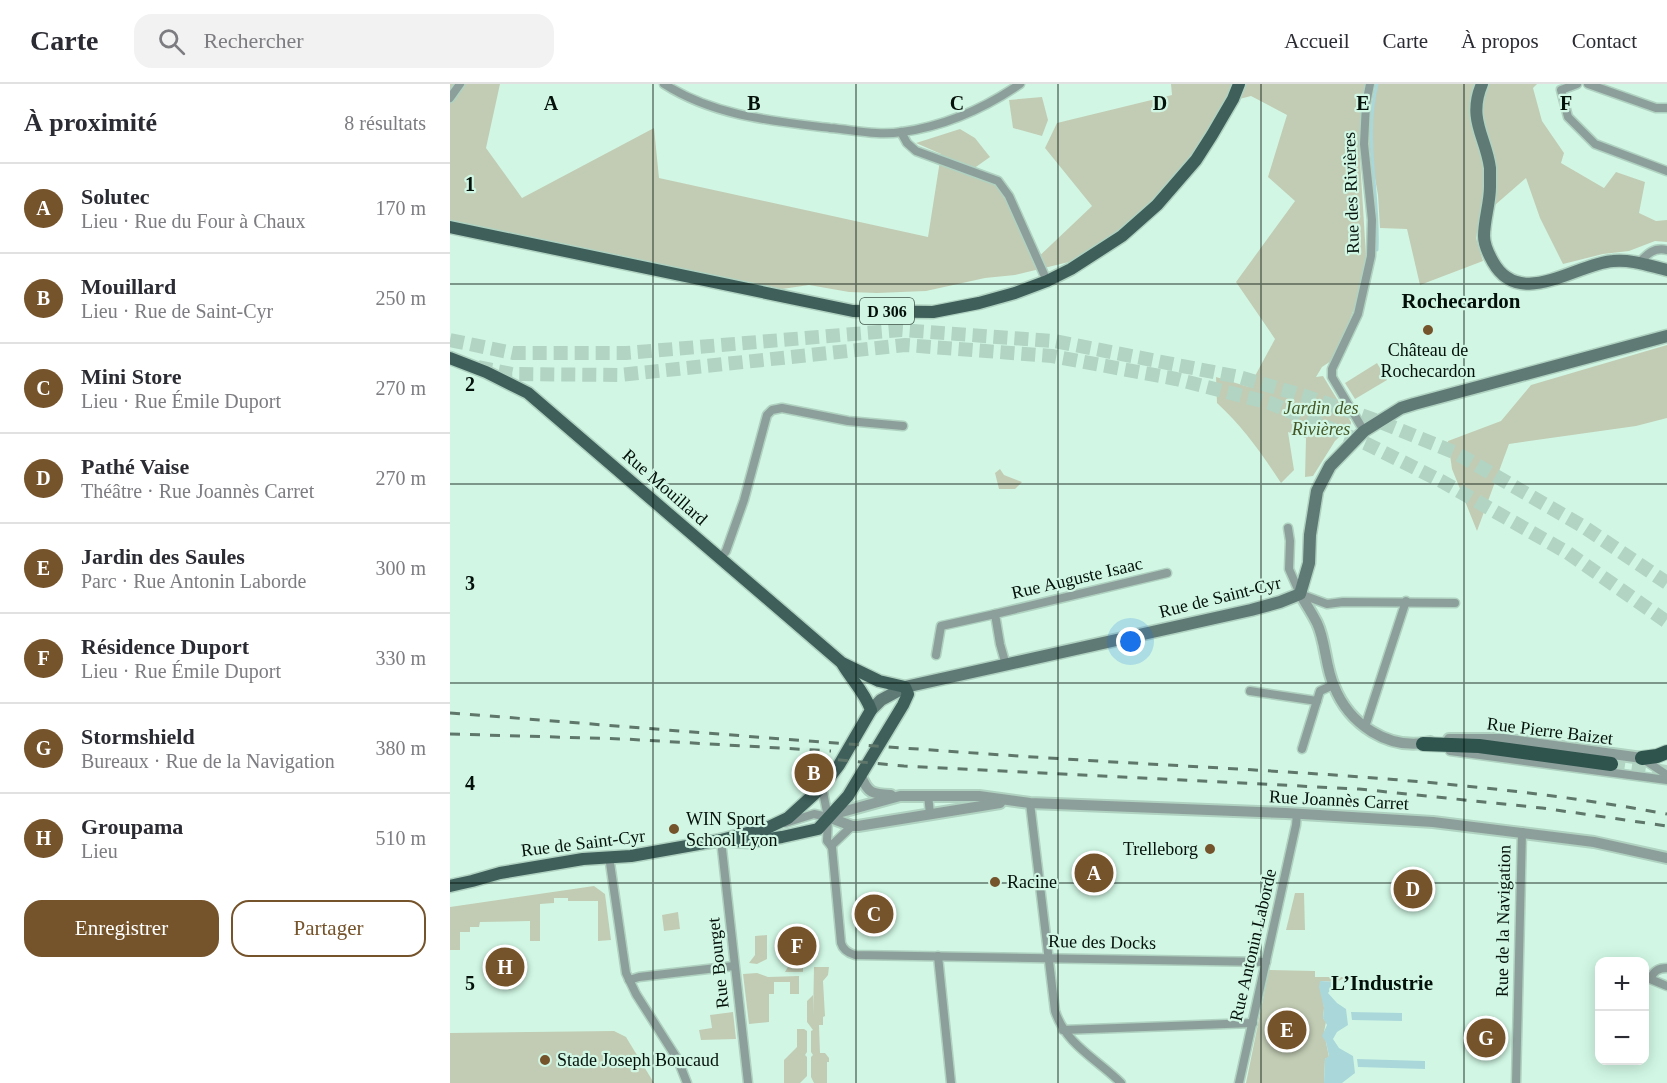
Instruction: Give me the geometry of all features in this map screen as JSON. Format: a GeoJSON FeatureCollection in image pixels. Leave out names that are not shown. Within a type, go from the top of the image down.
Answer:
{"type":"FeatureCollection","features":[{"type":"Feature","properties":{"kind":"highway"},"geometry":{"type":"LineString","coordinates":[[1423,744],[1479,746],[1611,764]]}},
{"type":"Feature","properties":{"kind":"highway"},"geometry":{"type":"LineString","coordinates":[[1642,758],[1667,752]]}},
{"type":"Feature","properties":{"kind":"main road","name":"D 306"},"geometry":{"type":"LineString","coordinates":[[450,227],[853,311],[933,312],[1005,296],[1047,281],[1099,252],[1122,236],[1157,205],[1174,186],[1212,135],[1239,84]]}},
{"type":"Feature","properties":{"kind":"main road"},"geometry":{"type":"LineString","coordinates":[[1482,84],[1476,113],[1490,167],[1490,193],[1484,238],[1489,254],[1498,270],[1513,281],[1527,285],[1545,283],[1591,265],[1615,261],[1639,263],[1667,270]]}},
{"type":"Feature","properties":{"kind":"main road","name":"Rue de Saint-Cyr"},"geometry":{"type":"LineString","coordinates":[[450,886],[500,873],[609,856],[631,856],[722,840],[767,828],[788,818],[822,787],[839,765],[871,710],[881,700],[905,687],[1251,610],[1300,594],[1309,563],[1310,534],[1317,491],[1330,466],[1364,431],[1391,413],[1414,404],[1667,336]]}},
{"type":"Feature","properties":{"kind":"main road","name":"Rue Mouillard"},"geometry":{"type":"LineString","coordinates":[[450,358],[486,372],[528,393],[842,663],[879,681],[905,687]]}},
{"type":"Feature","properties":{"kind":"main road","name":"Rue Mouillard"},"geometry":{"type":"LineString","coordinates":[[842,663],[850,678],[866,696],[871,710]]}},
{"type":"Feature","properties":{"kind":"main road","name":"Rue de Saint-Cyr"},"geometry":{"type":"LineString","coordinates":[[722,840],[749,842],[818,829],[843,802],[861,776],[905,701],[908,694],[905,687]]}},
{"type":"Feature","properties":{"kind":"street"},"geometry":{"type":"LineString","coordinates":[[450,98],[460,84]]}},
{"type":"Feature","properties":{"kind":"street"},"geometry":{"type":"LineString","coordinates":[[664,84],[697,102],[730,113],[759,119],[864,132],[901,132],[926,127],[967,114],[1020,84]]}},
{"type":"Feature","properties":{"kind":"street","name":"Rue des Rivières"},"geometry":{"type":"LineString","coordinates":[[1364,431],[1332,377],[1332,369],[1358,314],[1371,256],[1372,220],[1364,144],[1366,104],[1370,84]]}},
{"type":"Feature","properties":{"kind":"street"},"geometry":{"type":"LineString","coordinates":[[1576,84],[1561,90],[1568,117],[1595,144],[1667,171]]}},
{"type":"Feature","properties":{"kind":"street"},"geometry":{"type":"LineString","coordinates":[[1588,84],[1656,108],[1667,108]]}},
{"type":"Feature","properties":{"kind":"street"},"geometry":{"type":"LineString","coordinates":[[901,132],[907,143],[916,151],[998,181],[1009,196],[1047,281]]}},
{"type":"Feature","properties":{"kind":"street"},"geometry":{"type":"LineString","coordinates":[[1639,263],[1650,252],[1667,250]]}},
{"type":"Feature","properties":{"kind":"street"},"geometry":{"type":"LineString","coordinates":[[720,559],[726,551],[744,500],[767,415],[772,410],[793,409],[848,421],[903,426]]}},
{"type":"Feature","properties":{"kind":"street"},"geometry":{"type":"LineString","coordinates":[[1288,528],[1289,569],[1300,594],[1327,604],[1406,601],[1455,603]]}},
{"type":"Feature","properties":{"kind":"street","name":"Rue Auguste Isaac"},"geometry":{"type":"LineString","coordinates":[[936,655],[941,626],[1167,573]]}},
{"type":"Feature","properties":{"kind":"street","name":"Rue Pierre Baizet"},"geometry":{"type":"LineString","coordinates":[[1300,594],[1318,624],[1333,685],[1343,705],[1356,721],[1375,734],[1397,742],[1423,744],[1442,750],[1667,780]]}},
{"type":"Feature","properties":{"kind":"street"},"geometry":{"type":"LineString","coordinates":[[1365,727],[1406,601]]}},
{"type":"Feature","properties":{"kind":"street","name":"Rue Auguste Isaac"},"geometry":{"type":"LineString","coordinates":[[995,614],[1006,665]]}},
{"type":"Feature","properties":{"kind":"street"},"geometry":{"type":"LineString","coordinates":[[1302,748],[1320,691],[1333,685]]}},
{"type":"Feature","properties":{"kind":"street"},"geometry":{"type":"LineString","coordinates":[[1250,691],[1317,701]]}},
{"type":"Feature","properties":{"kind":"street","name":"Rue Pierre Baizet"},"geometry":{"type":"LineString","coordinates":[[1423,744],[1444,739],[1503,739],[1642,758],[1667,775]]}},
{"type":"Feature","properties":{"kind":"street"},"geometry":{"type":"LineString","coordinates":[[861,776],[865,788],[873,794],[900,796]]}},
{"type":"Feature","properties":{"kind":"street"},"geometry":{"type":"LineString","coordinates":[[822,787],[828,817],[827,841],[831,846],[852,826]]}},
{"type":"Feature","properties":{"kind":"street"},"geometry":{"type":"LineString","coordinates":[[928,795],[930,814]]}},
{"type":"Feature","properties":{"kind":"street","name":"Rue Joannès Carret"},"geometry":{"type":"LineString","coordinates":[[828,817],[900,796],[979,796],[1030,803],[1297,813],[1433,822],[1594,842],[1667,857]]}},
{"type":"Feature","properties":{"kind":"street","name":"Rue Joannès Carret"},"geometry":{"type":"LineString","coordinates":[[828,817],[852,826],[1006,801]]}},
{"type":"Feature","properties":{"kind":"street"},"geometry":{"type":"LineString","coordinates":[[1030,803],[1055,1011],[1063,1030],[1078,1048],[1121,1083]]}},
{"type":"Feature","properties":{"kind":"street","name":"Rue Antonin Laborde"},"geometry":{"type":"LineString","coordinates":[[1239,1083],[1297,813]]}},
{"type":"Feature","properties":{"kind":"street","name":"Rue de Saint-Cyr"},"geometry":{"type":"LineString","coordinates":[[767,828],[814,814],[828,817]]}},
{"type":"Feature","properties":{"kind":"street","name":"Rue de la Navigation"},"geometry":{"type":"LineString","coordinates":[[1516,1083],[1522,832]]}},
{"type":"Feature","properties":{"kind":"street","name":"Rue Bourget"},"geometry":{"type":"LineString","coordinates":[[722,840],[748,1083]]}},
{"type":"Feature","properties":{"kind":"street","name":"Rue des Docks"},"geometry":{"type":"LineString","coordinates":[[831,846],[841,943],[845,950],[855,955],[1266,962]]}},
{"type":"Feature","properties":{"kind":"street"},"geometry":{"type":"LineString","coordinates":[[609,856],[626,973],[678,1060],[687,1083]]}},
{"type":"Feature","properties":{"kind":"street"},"geometry":{"type":"LineString","coordinates":[[938,956],[951,1083]]}},
{"type":"Feature","properties":{"kind":"street"},"geometry":{"type":"LineString","coordinates":[[629,980],[734,966]]}},
{"type":"Feature","properties":{"kind":"street"},"geometry":{"type":"LineString","coordinates":[[1667,968],[1660,968],[1653,973],[1650,979],[1667,986]]}},
{"type":"Feature","properties":{"kind":"street"},"geometry":{"type":"LineString","coordinates":[[1063,1030],[1253,1023]]}},
{"type":"Feature","properties":{"kind":"green space","name":"Jardin des Rivières"},"geometry":{"type":"Polygon","coordinates":[[[450,84],[500,84],[486,148],[522,198],[654,128],[659,178],[928,237],[941,154],[916,143],[960,129],[975,138],[990,157],[973,169],[998,181],[1033,262],[1092,206],[1045,148],[1057,123],[1172,95],[1171,84],[1366,84],[1359,143],[1366,256],[1358,299],[1334,359],[1322,367],[1316,377],[1323,376],[1351,422],[1351,426],[1335,441],[1313,476],[1305,477],[1306,438],[1288,432],[1294,470],[1281,483],[1252,441],[1217,403],[1216,377],[1249,387],[1275,339],[1236,282],[1295,201],[1268,177],[1287,115],[1251,96],[1228,102],[1209,136],[1151,205],[1119,234],[1073,261],[1015,275],[985,278],[926,291],[877,293],[849,292],[809,285],[782,289],[450,221],[450,84]]]}},
{"type":"Feature","properties":{"kind":"green space"},"geometry":{"type":"Polygon","coordinates":[[[1376,84],[1537,84],[1533,88],[1542,121],[1564,153],[1561,163],[1604,188],[1616,172],[1645,182],[1639,213],[1656,221],[1667,220],[1667,242],[1655,241],[1629,251],[1603,254],[1563,264],[1540,218],[1526,178],[1495,205],[1482,204],[1476,238],[1483,261],[1420,285],[1407,229],[1380,228],[1378,195],[1369,145],[1376,84]]]}},
{"type":"Feature","properties":{"kind":"green space"},"geometry":{"type":"Polygon","coordinates":[[[1042,97],[1048,120],[1042,136],[1013,128],[1009,100],[1042,97]]]}},
{"type":"Feature","properties":{"kind":"green space"},"geometry":{"type":"Polygon","coordinates":[[[1667,345],[1667,418],[1636,426],[1509,444],[1477,531],[1452,469],[1448,441],[1501,421],[1531,385],[1667,345]]]}},
{"type":"Feature","properties":{"kind":"green space"},"geometry":{"type":"Polygon","coordinates":[[[1377,363],[1387,380],[1355,399],[1345,383],[1377,363]]]}},
{"type":"Feature","properties":{"kind":"green space"},"geometry":{"type":"Polygon","coordinates":[[[1000,469],[1004,475],[1022,482],[1015,489],[999,489],[995,473],[1000,469]]]}},
{"type":"Feature","properties":{"kind":"green space"},"geometry":{"type":"Polygon","coordinates":[[[594,886],[605,894],[611,940],[598,941],[598,901],[568,901],[568,898],[554,898],[554,903],[540,904],[540,941],[530,941],[530,921],[480,922],[479,927],[470,927],[470,932],[460,932],[460,950],[450,950],[450,907],[594,886]]]}},
{"type":"Feature","properties":{"kind":"green space"},"geometry":{"type":"Polygon","coordinates":[[[1295,893],[1304,893],[1305,930],[1286,930],[1295,893]]]}},
{"type":"Feature","properties":{"kind":"green space"},"geometry":{"type":"Polygon","coordinates":[[[678,912],[680,929],[664,931],[662,915],[678,912]]]}},
{"type":"Feature","properties":{"kind":"green space"},"geometry":{"type":"Polygon","coordinates":[[[767,935],[767,959],[757,964],[749,963],[755,955],[755,936],[767,935]]]}},
{"type":"Feature","properties":{"kind":"green space"},"geometry":{"type":"Polygon","coordinates":[[[813,956],[803,967],[803,972],[785,972],[790,963],[790,957],[813,956]]]}},
{"type":"Feature","properties":{"kind":"green space"},"geometry":{"type":"Polygon","coordinates":[[[814,967],[829,967],[828,975],[823,981],[825,1016],[823,1025],[819,1025],[820,1053],[825,1053],[829,1058],[827,1083],[814,1083],[811,1077],[811,1057],[813,1055],[811,1031],[813,1030],[807,1022],[807,1001],[813,995],[813,1016],[814,967]]]}},
{"type":"Feature","properties":{"kind":"green space"},"geometry":{"type":"Polygon","coordinates":[[[1269,970],[1315,971],[1315,977],[1346,977],[1337,982],[1322,981],[1323,1018],[1326,1022],[1324,1032],[1329,1057],[1325,1059],[1324,1083],[1246,1083],[1269,970]]]}},
{"type":"Feature","properties":{"kind":"green space"},"geometry":{"type":"Polygon","coordinates":[[[757,973],[768,977],[799,976],[799,994],[790,994],[790,982],[774,982],[774,994],[769,994],[769,1022],[749,1024],[743,974],[757,973]]]}},
{"type":"Feature","properties":{"kind":"green space"},"geometry":{"type":"Polygon","coordinates":[[[733,1012],[736,1039],[701,1040],[699,1030],[712,1028],[710,1015],[733,1012]]]}},
{"type":"Feature","properties":{"kind":"green space"},"geometry":{"type":"Polygon","coordinates":[[[797,1029],[807,1031],[805,1055],[807,1057],[807,1076],[800,1083],[784,1083],[784,1060],[797,1047],[797,1029]]]}},
{"type":"Feature","properties":{"kind":"green space","name":"Stade Joseph Boucaud"},"geometry":{"type":"Polygon","coordinates":[[[614,1031],[626,1037],[654,1083],[450,1083],[450,1033],[614,1031]]]}},
{"type":"Feature","properties":{"kind":"water"},"geometry":{"type":"Polygon","coordinates":[[[1320,981],[1337,982],[1328,993],[1346,1009],[1348,1025],[1337,1032],[1333,1039],[1339,1048],[1353,1056],[1355,1073],[1342,1083],[1324,1083],[1325,1059],[1329,1056],[1322,1036],[1327,1025],[1323,1018],[1324,1008],[1319,987],[1320,981]]]}},
{"type":"Feature","properties":{"kind":"water"},"geometry":{"type":"Polygon","coordinates":[[[1351,1012],[1402,1013],[1402,1021],[1352,1020],[1351,1012]]]}},
{"type":"Feature","properties":{"kind":"water"},"geometry":{"type":"Polygon","coordinates":[[[1357,1059],[1425,1061],[1425,1069],[1358,1067],[1357,1059]]]}},
{"type":"Feature","properties":{"kind":"waterway"},"geometry":{"type":"LineString","coordinates":[[1377,84],[1373,105],[1372,146],[1377,250]]}},
{"type":"Feature","properties":{"kind":"tunnel"},"geometry":{"type":"LineString","coordinates":[[450,340],[513,353],[626,353],[901,330],[1054,341],[1239,377],[1305,396],[1378,421],[1456,453],[1584,527],[1667,583]]}},
{"type":"Feature","properties":{"kind":"tunnel"},"geometry":{"type":"LineString","coordinates":[[478,367],[512,374],[620,375],[905,345],[1052,356],[1176,379],[1270,403],[1367,444],[1443,482],[1568,553],[1667,622]]}},
{"type":"Feature","properties":{"kind":"tunnel"},"geometry":{"type":"LineString","coordinates":[[1611,764],[1667,772]]}},
{"type":"Feature","properties":{"kind":"railway"},"geometry":{"type":"LineString","coordinates":[[450,713],[923,749],[1448,784],[1521,792],[1667,814]]}},
{"type":"Feature","properties":{"kind":"railway"},"geometry":{"type":"LineString","coordinates":[[450,734],[624,739],[831,751]]}},
{"type":"Feature","properties":{"kind":"railway"},"geometry":{"type":"LineString","coordinates":[[818,758],[904,766],[1359,789],[1542,808],[1667,826]]}},
{"type":"Feature","properties":{"kind":"place","name":"Château de Rochecardon"},"geometry":{"type":"Point","coordinates":[1428,330]}},
{"type":"Feature","properties":{"kind":"place","name":"Mouillard"},"geometry":{"type":"Point","coordinates":[814,773]}},
{"type":"Feature","properties":{"kind":"place","name":"WIN Sport School Lyon"},"geometry":{"type":"Point","coordinates":[674,829]}},
{"type":"Feature","properties":{"kind":"place","name":"Trelleborg"},"geometry":{"type":"Point","coordinates":[1210,849]}},
{"type":"Feature","properties":{"kind":"place","name":"Solutec"},"geometry":{"type":"Point","coordinates":[1094,873]}},
{"type":"Feature","properties":{"kind":"place","name":"Racine"},"geometry":{"type":"Point","coordinates":[995,882]}},
{"type":"Feature","properties":{"kind":"place","name":"Pathé Vaise"},"geometry":{"type":"Point","coordinates":[1413,889]}},
{"type":"Feature","properties":{"kind":"place","name":"Mini Store"},"geometry":{"type":"Point","coordinates":[874,914]}},
{"type":"Feature","properties":{"kind":"place","name":"Résidence Duport"},"geometry":{"type":"Point","coordinates":[797,946]}},
{"type":"Feature","properties":{"kind":"place","name":"Groupama"},"geometry":{"type":"Point","coordinates":[505,967]}},
{"type":"Feature","properties":{"kind":"place","name":"Jardin des Saules"},"geometry":{"type":"Point","coordinates":[1287,1030]}},
{"type":"Feature","properties":{"kind":"place","name":"Stormshield"},"geometry":{"type":"Point","coordinates":[1486,1038]}},
{"type":"Feature","properties":{"kind":"place","name":"Stade Joseph Boucaud"},"geometry":{"type":"Point","coordinates":[545,1060]}},
{"type":"Feature","properties":{"kind":"district","name":"Rochecardon"},"geometry":{"type":"Point","coordinates":[1461,301]}},
{"type":"Feature","properties":{"kind":"district","name":"L’Industrie"},"geometry":{"type":"Point","coordinates":[1382,983]}}]}
